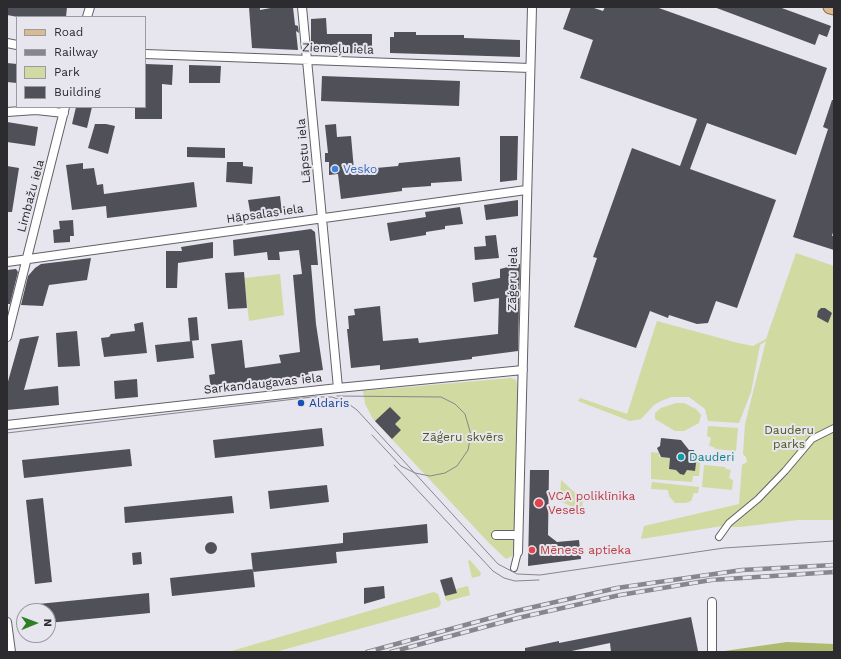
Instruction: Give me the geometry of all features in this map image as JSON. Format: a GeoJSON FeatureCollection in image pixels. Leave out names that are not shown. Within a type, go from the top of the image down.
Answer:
{"type":"FeatureCollection","features":[{"type":"Feature","properties":{"kind":"main road"},"geometry":{"type":"LineString","coordinates":[[830,7],[834,8]]}},
{"type":"Feature","properties":{"kind":"street","name":"Lāpstu iela"},"geometry":{"type":"LineString","coordinates":[[302,7],[338,388]]}},
{"type":"Feature","properties":{"kind":"street","name":"Zāģeru iela"},"geometry":{"type":"LineString","coordinates":[[518,552],[526,190],[532,7]]}},
{"type":"Feature","properties":{"kind":"street","name":"Ziemeļu iela"},"geometry":{"type":"LineString","coordinates":[[146,54],[530,68]]}},
{"type":"Feature","properties":{"kind":"street"},"geometry":{"type":"LineString","coordinates":[[7,112],[65,110]]}},
{"type":"Feature","properties":{"kind":"street","name":"Limbažu iela"},"geometry":{"type":"LineString","coordinates":[[7,337],[65,110]]}},
{"type":"Feature","properties":{"kind":"street","name":"Hāpsalas iela"},"geometry":{"type":"LineString","coordinates":[[7,262],[322,217],[526,190]]}},
{"type":"Feature","properties":{"kind":"street","name":"Sarkandaugavas iela"},"geometry":{"type":"LineString","coordinates":[[7,425],[338,388],[523,370]]}},
{"type":"Feature","properties":{"kind":"street"},"geometry":{"type":"LineString","coordinates":[[719,537],[729,523],[758,499],[785,472],[812,439],[834,428]]}},
{"type":"Feature","properties":{"kind":"street"},"geometry":{"type":"LineString","coordinates":[[496,535],[518,535]]}},
{"type":"Feature","properties":{"kind":"street"},"geometry":{"type":"LineString","coordinates":[[514,568],[518,552]]}},
{"type":"Feature","properties":{"kind":"street"},"geometry":{"type":"LineString","coordinates":[[712,602],[712,652]]}},
{"type":"Feature","properties":{"kind":"street"},"geometry":{"type":"LineString","coordinates":[[7,622],[11,652]]}},
{"type":"Feature","properties":{"kind":"green space","name":"Dauderu parks"},"geometry":{"type":"Polygon","coordinates":[[[796,253],[834,266],[834,520],[798,520],[740,527],[722,526],[641,539],[644,526],[739,504],[742,465],[747,462],[746,457],[743,454],[745,424],[766,341],[760,345],[751,392],[739,423],[708,421],[705,409],[689,397],[671,397],[661,401],[654,405],[641,419],[630,421],[578,401],[580,398],[627,414],[657,321],[753,346],[766,339],[796,253]]]}},
{"type":"Feature","properties":{"kind":"green space"},"geometry":{"type":"Polygon","coordinates":[[[280,274],[284,315],[249,321],[244,278],[280,274]]]}},
{"type":"Feature","properties":{"kind":"green space","name":"Zāģeru skvērs"},"geometry":{"type":"Polygon","coordinates":[[[511,378],[516,380],[518,389],[514,555],[506,559],[489,543],[373,419],[365,404],[363,391],[511,378]]]}},
{"type":"Feature","properties":{"kind":"green space"},"geometry":{"type":"Polygon","coordinates":[[[676,403],[684,403],[696,409],[701,415],[699,423],[684,431],[675,431],[655,419],[655,413],[661,408],[676,403]]]}},
{"type":"Feature","properties":{"kind":"green space"},"geometry":{"type":"Polygon","coordinates":[[[708,426],[738,428],[736,451],[715,449],[714,447],[709,446],[711,438],[707,436],[708,426]]]}},
{"type":"Feature","properties":{"kind":"green space"},"geometry":{"type":"Polygon","coordinates":[[[651,452],[659,453],[659,457],[670,458],[669,469],[678,470],[680,474],[684,475],[687,470],[695,471],[697,456],[701,456],[699,476],[693,476],[692,482],[651,479],[651,452]]]}},
{"type":"Feature","properties":{"kind":"green space"},"geometry":{"type":"Polygon","coordinates":[[[715,453],[726,454],[728,457],[732,457],[733,460],[726,461],[725,463],[714,462],[708,458],[709,455],[714,455],[715,453]]]}},
{"type":"Feature","properties":{"kind":"green space"},"geometry":{"type":"Polygon","coordinates":[[[704,465],[725,467],[726,469],[731,470],[729,478],[733,480],[732,490],[702,487],[704,465]]]}},
{"type":"Feature","properties":{"kind":"green space"},"geometry":{"type":"Polygon","coordinates":[[[561,480],[583,500],[582,507],[573,507],[562,502],[560,496],[561,480]]]}},
{"type":"Feature","properties":{"kind":"green space"},"geometry":{"type":"Polygon","coordinates":[[[652,482],[699,487],[698,493],[694,493],[691,501],[686,503],[675,503],[669,496],[668,490],[651,489],[652,482]]]}},
{"type":"Feature","properties":{"kind":"green space"},"geometry":{"type":"Polygon","coordinates":[[[470,560],[481,573],[480,576],[472,578],[468,561],[470,560]]]}},
{"type":"Feature","properties":{"kind":"green space"},"geometry":{"type":"Polygon","coordinates":[[[468,586],[470,595],[448,601],[445,599],[445,596],[457,593],[456,589],[468,586]]]}},
{"type":"Feature","properties":{"kind":"green space"},"geometry":{"type":"Polygon","coordinates":[[[434,592],[438,594],[441,603],[439,607],[275,652],[228,652],[434,592]]]}},
{"type":"Feature","properties":{"kind":"green space"},"geometry":{"type":"Polygon","coordinates":[[[787,642],[834,644],[834,652],[717,652],[787,642]]]}},
{"type":"Feature","properties":{"kind":"building"},"geometry":{"type":"Polygon","coordinates":[[[7,7],[67,7],[66,16],[16,17],[7,15],[7,7]]]}},
{"type":"Feature","properties":{"kind":"building"},"geometry":{"type":"Polygon","coordinates":[[[249,7],[260,7],[260,10],[276,7],[293,7],[295,25],[298,26],[299,33],[296,31],[298,50],[252,48],[249,7]]]}},
{"type":"Feature","properties":{"kind":"building"},"geometry":{"type":"Polygon","coordinates":[[[571,7],[591,7],[603,11],[605,7],[656,7],[827,68],[796,155],[707,123],[690,169],[776,200],[737,308],[716,301],[708,323],[697,324],[669,315],[668,318],[650,311],[636,348],[574,327],[597,258],[593,257],[632,148],[680,166],[697,119],[580,78],[593,40],[563,29],[571,7]]]}},
{"type":"Feature","properties":{"kind":"building"},"geometry":{"type":"Polygon","coordinates":[[[714,7],[779,7],[831,26],[827,37],[819,34],[815,45],[714,7]]]}},
{"type":"Feature","properties":{"kind":"building"},"geometry":{"type":"Polygon","coordinates":[[[326,18],[327,34],[372,34],[372,54],[317,52],[311,46],[311,19],[326,18]]]}},
{"type":"Feature","properties":{"kind":"building"},"geometry":{"type":"Polygon","coordinates":[[[394,32],[416,32],[416,35],[464,35],[464,38],[520,40],[520,57],[390,53],[390,37],[394,37],[394,32]]]}},
{"type":"Feature","properties":{"kind":"building"},"geometry":{"type":"Polygon","coordinates":[[[7,63],[16,64],[16,83],[7,82],[7,63]]]}},
{"type":"Feature","properties":{"kind":"building"},"geometry":{"type":"Polygon","coordinates":[[[146,64],[173,65],[172,85],[162,84],[162,119],[135,119],[135,108],[146,108],[146,64]]]}},
{"type":"Feature","properties":{"kind":"building"},"geometry":{"type":"Polygon","coordinates":[[[189,65],[221,66],[220,83],[189,83],[189,65]]]}},
{"type":"Feature","properties":{"kind":"building"},"geometry":{"type":"Polygon","coordinates":[[[322,76],[460,81],[459,106],[321,101],[322,76]]]}},
{"type":"Feature","properties":{"kind":"building"},"geometry":{"type":"Polygon","coordinates":[[[832,100],[834,100],[834,229],[832,236],[834,236],[834,250],[793,237],[828,129],[823,127],[832,100]]]}},
{"type":"Feature","properties":{"kind":"building"},"geometry":{"type":"Polygon","coordinates":[[[76,108],[92,108],[87,128],[72,124],[76,108]]]}},
{"type":"Feature","properties":{"kind":"building"},"geometry":{"type":"Polygon","coordinates":[[[7,122],[38,127],[35,146],[7,142],[7,122]]]}},
{"type":"Feature","properties":{"kind":"building"},"geometry":{"type":"Polygon","coordinates":[[[95,124],[115,126],[108,154],[88,148],[95,124]]]}},
{"type":"Feature","properties":{"kind":"building"},"geometry":{"type":"Polygon","coordinates":[[[336,124],[337,137],[351,136],[354,170],[398,166],[399,163],[460,157],[462,181],[431,183],[431,186],[402,188],[402,191],[341,199],[338,174],[329,175],[329,162],[325,162],[325,153],[328,153],[325,125],[336,124]]]}},
{"type":"Feature","properties":{"kind":"building"},"geometry":{"type":"Polygon","coordinates":[[[500,136],[518,136],[517,180],[500,182],[500,136]]]}},
{"type":"Feature","properties":{"kind":"building"},"geometry":{"type":"Polygon","coordinates":[[[187,147],[225,148],[225,158],[187,157],[187,147]]]}},
{"type":"Feature","properties":{"kind":"building"},"geometry":{"type":"Polygon","coordinates":[[[227,162],[243,162],[243,166],[253,167],[252,184],[226,182],[227,162]]]}},
{"type":"Feature","properties":{"kind":"building"},"geometry":{"type":"Polygon","coordinates":[[[83,163],[83,169],[94,168],[97,185],[103,184],[104,194],[194,182],[197,207],[107,218],[106,206],[72,210],[66,165],[83,163]]]}},
{"type":"Feature","properties":{"kind":"building"},"geometry":{"type":"Polygon","coordinates":[[[7,166],[19,168],[12,212],[7,212],[7,166]]]}},
{"type":"Feature","properties":{"kind":"building"},"geometry":{"type":"Polygon","coordinates":[[[280,196],[282,213],[251,217],[248,200],[280,196]]]}},
{"type":"Feature","properties":{"kind":"building"},"geometry":{"type":"Polygon","coordinates":[[[518,200],[518,216],[486,220],[484,205],[518,200]]]}},
{"type":"Feature","properties":{"kind":"building"},"geometry":{"type":"Polygon","coordinates":[[[460,207],[463,224],[445,226],[445,229],[426,232],[426,235],[390,241],[387,223],[426,217],[425,212],[460,207]]]}},
{"type":"Feature","properties":{"kind":"building"},"geometry":{"type":"Polygon","coordinates":[[[73,220],[74,236],[70,236],[70,242],[54,243],[53,230],[60,229],[59,221],[73,220]]]}},
{"type":"Feature","properties":{"kind":"building"},"geometry":{"type":"Polygon","coordinates":[[[311,229],[315,232],[318,265],[311,265],[316,324],[323,370],[308,372],[309,376],[211,389],[209,375],[215,374],[211,344],[242,340],[245,368],[281,363],[279,355],[300,352],[293,275],[302,274],[299,250],[279,252],[280,260],[268,260],[267,252],[234,256],[233,240],[311,229]]]}},
{"type":"Feature","properties":{"kind":"building"},"geometry":{"type":"Polygon","coordinates":[[[496,235],[499,258],[475,260],[474,247],[486,246],[485,236],[496,235]]]}},
{"type":"Feature","properties":{"kind":"building"},"geometry":{"type":"Polygon","coordinates":[[[213,242],[213,258],[178,263],[177,288],[166,288],[166,251],[182,251],[181,247],[213,242]]]}},
{"type":"Feature","properties":{"kind":"building"},"geometry":{"type":"Polygon","coordinates":[[[91,258],[87,280],[49,285],[43,306],[21,305],[28,276],[35,268],[41,264],[91,258]]]}},
{"type":"Feature","properties":{"kind":"building"},"geometry":{"type":"Polygon","coordinates":[[[520,264],[518,351],[472,357],[472,359],[380,370],[380,365],[351,368],[347,329],[349,329],[348,316],[355,315],[354,309],[380,306],[383,341],[418,338],[419,343],[498,334],[499,298],[474,302],[472,283],[500,278],[500,269],[520,264]]]}},
{"type":"Feature","properties":{"kind":"building"},"geometry":{"type":"Polygon","coordinates":[[[16,269],[18,272],[10,304],[7,304],[7,270],[16,269]]]}},
{"type":"Feature","properties":{"kind":"building"},"geometry":{"type":"Polygon","coordinates":[[[244,272],[247,308],[228,309],[225,273],[244,272]]]}},
{"type":"Feature","properties":{"kind":"building"},"geometry":{"type":"Polygon","coordinates":[[[821,308],[825,308],[832,313],[828,323],[817,317],[818,311],[821,308]]]}},
{"type":"Feature","properties":{"kind":"building"},"geometry":{"type":"Polygon","coordinates":[[[197,317],[199,340],[190,341],[188,318],[197,317]]]}},
{"type":"Feature","properties":{"kind":"building"},"geometry":{"type":"Polygon","coordinates":[[[143,322],[147,353],[104,357],[101,338],[109,337],[111,334],[135,331],[134,324],[143,322]]]}},
{"type":"Feature","properties":{"kind":"building"},"geometry":{"type":"Polygon","coordinates":[[[77,331],[80,366],[58,367],[56,333],[77,331]]]}},
{"type":"Feature","properties":{"kind":"building"},"geometry":{"type":"Polygon","coordinates":[[[39,336],[24,390],[58,386],[59,405],[7,410],[7,385],[20,339],[39,336]]]}},
{"type":"Feature","properties":{"kind":"building"},"geometry":{"type":"Polygon","coordinates":[[[192,341],[194,358],[157,362],[155,345],[192,341]]]}},
{"type":"Feature","properties":{"kind":"building"},"geometry":{"type":"Polygon","coordinates":[[[137,379],[138,397],[115,399],[114,381],[137,379]]]}},
{"type":"Feature","properties":{"kind":"building"},"geometry":{"type":"Polygon","coordinates":[[[390,407],[401,418],[395,424],[401,430],[392,439],[375,421],[390,407]]]}},
{"type":"Feature","properties":{"kind":"building"},"geometry":{"type":"Polygon","coordinates":[[[322,428],[324,446],[215,458],[213,440],[322,428]]]}},
{"type":"Feature","properties":{"kind":"building","name":"Dauderi"},"geometry":{"type":"Polygon","coordinates":[[[661,438],[681,440],[689,450],[694,450],[693,456],[697,456],[695,471],[687,470],[684,475],[680,474],[676,470],[669,469],[670,458],[661,457],[657,448],[660,446],[661,438]]]}},
{"type":"Feature","properties":{"kind":"building"},"geometry":{"type":"Polygon","coordinates":[[[130,449],[132,466],[24,478],[22,460],[130,449]]]}},
{"type":"Feature","properties":{"kind":"building","name":"VCA poliklīnika Vesels"},"geometry":{"type":"Polygon","coordinates":[[[530,470],[549,470],[548,535],[557,542],[579,540],[581,559],[528,566],[530,470]]]}},
{"type":"Feature","properties":{"kind":"building"},"geometry":{"type":"Polygon","coordinates":[[[327,485],[329,502],[270,509],[268,491],[327,485]]]}},
{"type":"Feature","properties":{"kind":"building"},"geometry":{"type":"Polygon","coordinates":[[[232,496],[234,513],[125,523],[124,507],[232,496]]]}},
{"type":"Feature","properties":{"kind":"building"},"geometry":{"type":"Polygon","coordinates":[[[43,498],[52,582],[35,584],[26,500],[43,498]]]}},
{"type":"Feature","properties":{"kind":"building"},"geometry":{"type":"Polygon","coordinates":[[[427,524],[428,543],[336,552],[337,563],[253,572],[251,553],[343,543],[343,533],[427,524]]]}},
{"type":"Feature","properties":{"kind":"building"},"geometry":{"type":"Polygon","coordinates":[[[211,542],[215,544],[217,548],[215,552],[211,554],[207,552],[205,548],[207,544],[211,542]]]}},
{"type":"Feature","properties":{"kind":"building"},"geometry":{"type":"Polygon","coordinates":[[[141,552],[142,564],[133,565],[132,553],[141,552]]]}},
{"type":"Feature","properties":{"kind":"building"},"geometry":{"type":"Polygon","coordinates":[[[253,569],[255,587],[172,596],[170,578],[253,569]]]}},
{"type":"Feature","properties":{"kind":"building"},"geometry":{"type":"Polygon","coordinates":[[[452,577],[457,593],[445,596],[440,580],[452,577]]]}},
{"type":"Feature","properties":{"kind":"building"},"geometry":{"type":"Polygon","coordinates":[[[384,586],[385,598],[364,604],[364,588],[384,586]]]}},
{"type":"Feature","properties":{"kind":"building"},"geometry":{"type":"Polygon","coordinates":[[[149,593],[150,613],[56,622],[56,603],[48,603],[149,593]]]}},
{"type":"Feature","properties":{"kind":"building"},"geometry":{"type":"Polygon","coordinates":[[[691,617],[698,651],[611,652],[610,643],[567,652],[525,652],[525,648],[559,641],[559,643],[691,617]]]}},
{"type":"Feature","properties":{"kind":"tram line"},"geometry":{"type":"LineString","coordinates":[[337,396],[441,397],[455,404],[465,414],[471,435],[468,450],[457,466],[445,473],[430,476],[415,473],[401,466],[372,435]]}},
{"type":"Feature","properties":{"kind":"tram line"},"geometry":{"type":"LineString","coordinates":[[7,433],[312,397],[332,397],[346,402],[357,410],[498,564],[517,574],[540,575],[724,548],[834,541]]}},
{"type":"Feature","properties":{"kind":"tram line"},"geometry":{"type":"LineString","coordinates":[[394,465],[493,571],[504,578],[515,581],[539,580]]}},
{"type":"Feature","properties":{"kind":"railway"},"geometry":{"type":"LineString","coordinates":[[367,652],[516,611],[617,588],[742,570],[834,565]]}},
{"type":"Feature","properties":{"kind":"railway"},"geometry":{"type":"LineString","coordinates":[[391,652],[518,618],[620,595],[711,580],[834,572]]}},
{"type":"Feature","properties":{"kind":"place","name":"Vesko"},"geometry":{"type":"Point","coordinates":[335,169]}},
{"type":"Feature","properties":{"kind":"place","name":"Aldaris"},"geometry":{"type":"Point","coordinates":[301,403]}},
{"type":"Feature","properties":{"kind":"place","name":"Dauderi"},"geometry":{"type":"Point","coordinates":[681,457]}},
{"type":"Feature","properties":{"kind":"place","name":"VCA poliklīnika Vesels"},"geometry":{"type":"Point","coordinates":[539,503]}},
{"type":"Feature","properties":{"kind":"place","name":"Mēness aptieka"},"geometry":{"type":"Point","coordinates":[532,550]}}]}
